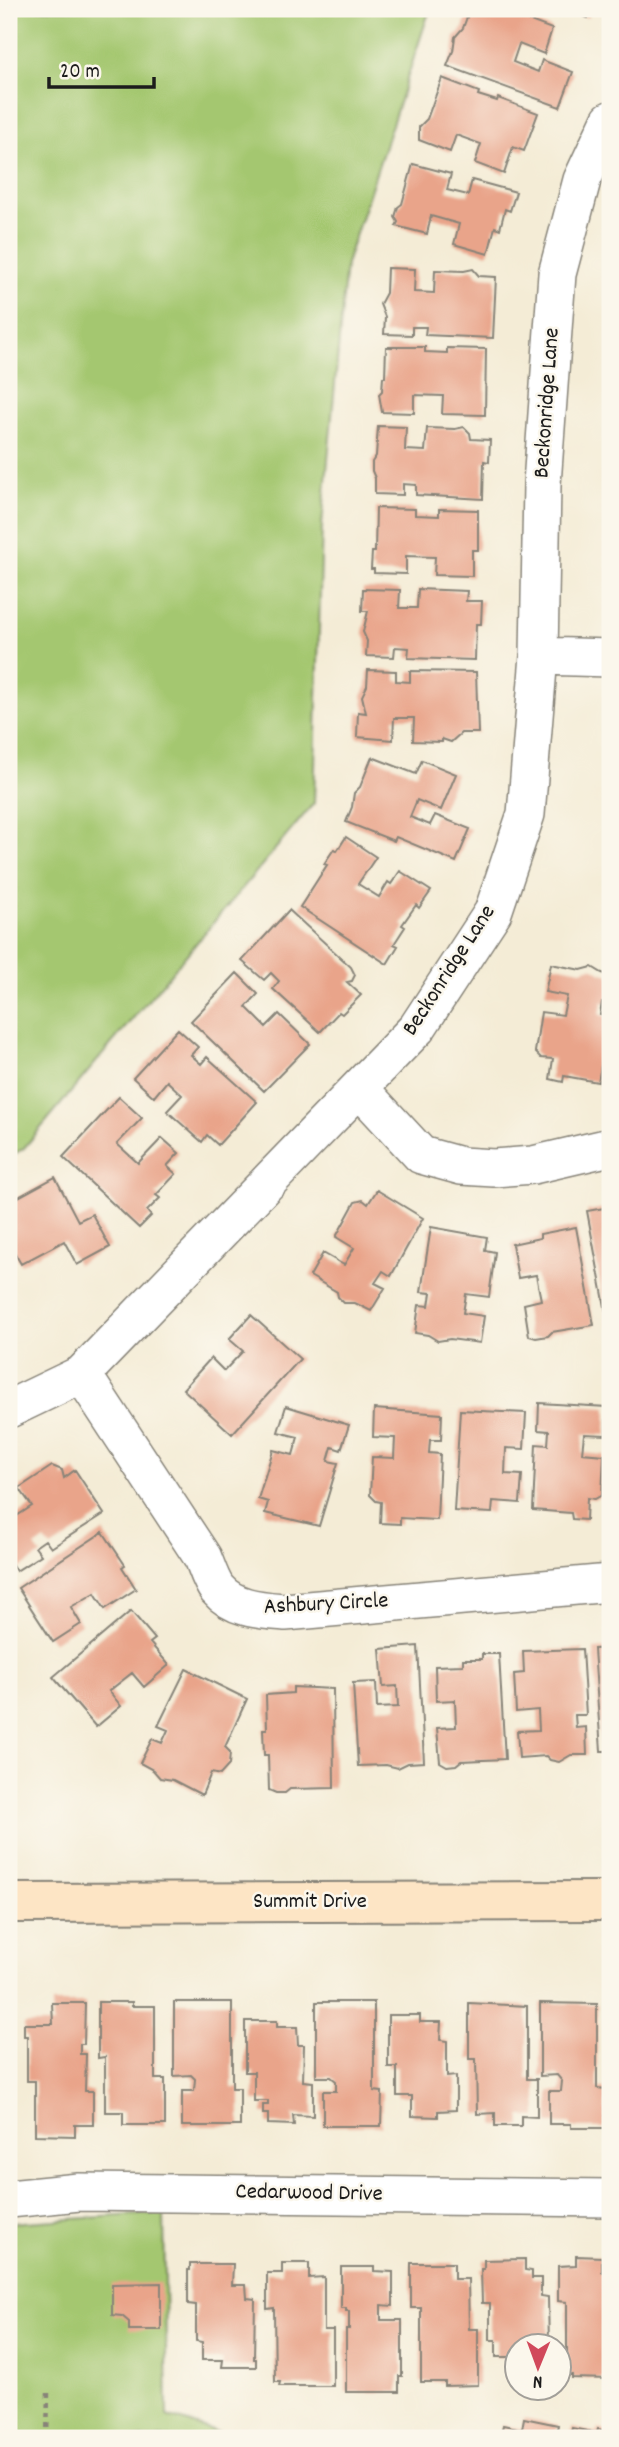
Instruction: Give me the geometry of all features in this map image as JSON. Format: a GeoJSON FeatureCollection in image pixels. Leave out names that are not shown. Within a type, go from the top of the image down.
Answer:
{"type":"FeatureCollection","features":[{"type":"Feature","properties":{"kind":"street","name":"Beckonridge Lane"},"geometry":{"type":"LineString","coordinates":[[9,1409],[82,1374],[417,1028],[493,912],[526,814],[539,656],[542,484],[557,274],[582,180],[610,120]]}},
{"type":"Feature","properties":{"kind":"street"},"geometry":{"type":"LineString","coordinates":[[539,656],[610,658]]}},
{"type":"Feature","properties":{"kind":"street"},"geometry":{"type":"LineString","coordinates":[[359,1088],[421,1155],[461,1166],[494,1168],[533,1165],[610,1147]]}},
{"type":"Feature","properties":{"kind":"street","name":"Ashbury Circle"},"geometry":{"type":"LineString","coordinates":[[82,1374],[203,1558],[216,1588],[234,1603],[285,1612],[610,1583]]}},
{"type":"Feature","properties":{"kind":"street","name":"Summit Drive"},"geometry":{"type":"LineString","coordinates":[[9,1903],[610,1901]]}},
{"type":"Feature","properties":{"kind":"street","name":"Cedarwood Drive"},"geometry":{"type":"LineString","coordinates":[[9,2199],[79,2192],[610,2198]]}},
{"type":"Feature","properties":{"kind":"path"},"geometry":{"type":"LineString","coordinates":[[47,2438],[48,2392]]}},
{"type":"Feature","properties":{"kind":"green space"},"geometry":{"type":"Polygon","coordinates":[[[9,9],[430,9],[346,264],[322,525],[314,803],[24,1148],[9,1157],[9,9]]]}},
{"type":"Feature","properties":{"kind":"green space"},"geometry":{"type":"Polygon","coordinates":[[[164,2213],[167,2416],[234,2438],[9,2438],[9,2223],[164,2213]]]}},
{"type":"Feature","properties":{"kind":"building"},"geometry":{"type":"Polygon","coordinates":[[[470,9],[498,9],[552,29],[544,54],[519,44],[513,62],[538,72],[542,60],[573,72],[560,107],[447,66],[455,37],[463,28],[470,9]]]}},
{"type":"Feature","properties":{"kind":"building"},"geometry":{"type":"Polygon","coordinates":[[[562,9],[591,9],[588,18],[562,9]]]}},
{"type":"Feature","properties":{"kind":"building"},"geometry":{"type":"Polygon","coordinates":[[[442,78],[479,92],[478,95],[497,101],[498,98],[538,113],[524,151],[513,147],[504,174],[475,163],[481,144],[456,135],[450,152],[419,140],[419,127],[427,119],[442,78]]]}},
{"type":"Feature","properties":{"kind":"building"},"geometry":{"type":"Polygon","coordinates":[[[413,164],[451,174],[447,190],[468,195],[472,180],[516,192],[510,211],[505,209],[500,229],[495,227],[488,254],[454,244],[459,224],[431,216],[427,234],[396,226],[398,222],[395,217],[402,204],[413,164]]]}},
{"type":"Feature","properties":{"kind":"building"},"geometry":{"type":"Polygon","coordinates":[[[387,268],[415,269],[414,292],[434,293],[435,270],[473,269],[479,276],[496,277],[493,338],[425,335],[426,327],[412,327],[412,335],[384,334],[385,317],[380,304],[386,293],[387,268]]]}},
{"type":"Feature","properties":{"kind":"building"},"geometry":{"type":"Polygon","coordinates":[[[386,347],[425,347],[425,352],[447,353],[447,348],[486,349],[485,415],[442,414],[443,396],[414,395],[414,413],[382,412],[379,394],[385,377],[386,347]]]}},
{"type":"Feature","properties":{"kind":"building"},"geometry":{"type":"Polygon","coordinates":[[[378,426],[406,427],[405,450],[425,451],[427,428],[464,427],[470,433],[471,439],[490,440],[489,462],[484,461],[483,499],[416,495],[416,485],[403,484],[403,495],[375,494],[372,462],[376,456],[378,426]]]}},
{"type":"Feature","properties":{"kind":"building"},"geometry":{"type":"Polygon","coordinates":[[[376,508],[415,509],[415,515],[439,516],[439,509],[478,510],[478,550],[472,550],[472,576],[434,575],[435,557],[406,556],[406,574],[374,573],[374,569],[371,569],[372,552],[375,552],[376,508]]]}},
{"type":"Feature","properties":{"kind":"building"},"geometry":{"type":"Polygon","coordinates":[[[363,589],[400,590],[399,608],[417,608],[418,589],[467,591],[466,601],[482,601],[481,624],[476,624],[475,660],[408,658],[409,648],[395,647],[394,657],[366,656],[367,641],[363,632],[368,611],[362,611],[363,589]]]}},
{"type":"Feature","properties":{"kind":"building"},"geometry":{"type":"Polygon","coordinates":[[[368,670],[396,671],[396,681],[410,682],[410,671],[476,672],[478,733],[461,733],[451,742],[442,739],[442,742],[413,741],[414,718],[394,718],[393,740],[357,737],[358,712],[366,713],[362,696],[367,686],[368,670]]]}},
{"type":"Feature","properties":{"kind":"building"},"geometry":{"type":"Polygon","coordinates":[[[372,757],[416,774],[422,760],[456,774],[441,810],[417,800],[410,817],[430,825],[435,815],[470,829],[456,862],[396,837],[394,841],[346,822],[354,793],[360,787],[372,757]]]}},
{"type":"Feature","properties":{"kind":"building"},"geometry":{"type":"Polygon","coordinates":[[[346,837],[376,857],[358,884],[379,897],[388,882],[391,884],[400,871],[431,891],[419,908],[416,905],[402,925],[405,927],[394,944],[398,946],[387,964],[300,907],[327,865],[324,864],[346,837]]]}},
{"type":"Feature","properties":{"kind":"building"},"geometry":{"type":"Polygon","coordinates":[[[289,910],[351,967],[355,975],[352,981],[347,982],[361,995],[342,1014],[339,1012],[320,1032],[273,989],[279,981],[271,973],[264,980],[242,961],[289,910]]]}},
{"type":"Feature","properties":{"kind":"building"},"geometry":{"type":"Polygon","coordinates":[[[551,964],[581,970],[592,967],[610,975],[610,1003],[602,1002],[600,1015],[610,1017],[598,1082],[564,1076],[563,1082],[550,1079],[553,1059],[541,1058],[535,1052],[541,1012],[563,1015],[567,996],[545,992],[551,964]]]}},
{"type":"Feature","properties":{"kind":"building"},"geometry":{"type":"Polygon","coordinates":[[[237,973],[258,994],[246,1007],[266,1027],[279,1014],[310,1044],[264,1091],[191,1021],[237,973]]]}},
{"type":"Feature","properties":{"kind":"building"},"geometry":{"type":"Polygon","coordinates":[[[178,1029],[198,1047],[191,1055],[201,1064],[207,1057],[257,1102],[218,1145],[207,1135],[202,1142],[167,1111],[182,1095],[167,1081],[154,1097],[133,1078],[178,1029]]]}},
{"type":"Feature","properties":{"kind":"building"},"geometry":{"type":"Polygon","coordinates":[[[119,1097],[142,1118],[117,1144],[138,1163],[162,1138],[179,1153],[167,1166],[176,1174],[156,1195],[160,1198],[147,1211],[151,1216],[139,1228],[63,1157],[119,1097]]]}},
{"type":"Feature","properties":{"kind":"building"},"geometry":{"type":"Polygon","coordinates":[[[55,1177],[78,1221],[92,1214],[110,1247],[77,1265],[64,1241],[21,1264],[9,1243],[9,1202],[55,1177]]]}},
{"type":"Feature","properties":{"kind":"building"},"geometry":{"type":"Polygon","coordinates":[[[377,1190],[423,1218],[391,1276],[383,1271],[375,1283],[385,1288],[371,1311],[355,1303],[344,1303],[337,1292],[310,1276],[323,1253],[344,1265],[354,1248],[336,1237],[355,1202],[363,1200],[368,1204],[377,1190]]]}},
{"type":"Feature","properties":{"kind":"building"},"geometry":{"type":"Polygon","coordinates":[[[610,1207],[610,1328],[609,1328],[587,1211],[610,1207]]]}},
{"type":"Feature","properties":{"kind":"building"},"geometry":{"type":"Polygon","coordinates":[[[431,1227],[487,1237],[485,1250],[495,1252],[489,1297],[466,1294],[463,1313],[484,1316],[480,1343],[450,1339],[438,1341],[428,1335],[415,1333],[419,1305],[429,1306],[431,1293],[421,1292],[431,1227]]]}},
{"type":"Feature","properties":{"kind":"building"},"geometry":{"type":"Polygon","coordinates":[[[576,1227],[594,1325],[552,1332],[548,1336],[529,1336],[524,1304],[541,1300],[536,1275],[518,1278],[512,1244],[540,1238],[540,1234],[576,1227]]]}},
{"type":"Feature","properties":{"kind":"building"},"geometry":{"type":"Polygon","coordinates":[[[251,1315],[300,1359],[232,1434],[183,1389],[211,1358],[224,1371],[243,1351],[229,1339],[251,1315]]]}},
{"type":"Feature","properties":{"kind":"building"},"geometry":{"type":"Polygon","coordinates":[[[539,1403],[607,1407],[606,1435],[584,1434],[582,1453],[604,1455],[602,1495],[595,1499],[587,1498],[586,1520],[572,1519],[571,1513],[533,1510],[536,1444],[548,1445],[549,1431],[538,1430],[539,1403]]]}},
{"type":"Feature","properties":{"kind":"building"},"geometry":{"type":"Polygon","coordinates":[[[286,1406],[349,1425],[341,1450],[332,1447],[328,1461],[338,1463],[319,1526],[265,1513],[268,1502],[258,1499],[273,1450],[293,1455],[298,1437],[278,1432],[286,1406]]]}},
{"type":"Feature","properties":{"kind":"building"},"geometry":{"type":"Polygon","coordinates":[[[374,1409],[442,1414],[441,1440],[430,1440],[429,1453],[440,1454],[437,1520],[400,1518],[400,1524],[380,1523],[381,1502],[370,1495],[372,1457],[394,1458],[395,1438],[373,1437],[374,1409]]]}},
{"type":"Feature","properties":{"kind":"building"},"geometry":{"type":"Polygon","coordinates":[[[460,1410],[526,1413],[524,1449],[506,1448],[505,1474],[522,1475],[520,1503],[493,1501],[492,1513],[454,1511],[460,1410]]]}},
{"type":"Feature","properties":{"kind":"building"},"geometry":{"type":"Polygon","coordinates":[[[52,1466],[62,1470],[64,1478],[75,1470],[104,1514],[51,1548],[45,1540],[35,1547],[41,1555],[16,1571],[9,1560],[9,1507],[15,1517],[32,1506],[19,1488],[52,1466]]]}},
{"type":"Feature","properties":{"kind":"building"},"geometry":{"type":"Polygon","coordinates":[[[103,1532],[125,1565],[122,1567],[136,1589],[105,1609],[95,1593],[71,1607],[81,1624],[53,1642],[18,1588],[103,1532]]]}},
{"type":"Feature","properties":{"kind":"building"},"geometry":{"type":"Polygon","coordinates":[[[131,1611],[155,1639],[150,1643],[169,1665],[144,1687],[132,1673],[109,1691],[121,1706],[96,1727],[53,1677],[131,1611]]]}},
{"type":"Feature","properties":{"kind":"building"},"geometry":{"type":"Polygon","coordinates":[[[418,1646],[424,1762],[408,1763],[398,1768],[386,1765],[358,1766],[353,1683],[376,1682],[377,1708],[398,1707],[397,1686],[383,1687],[380,1649],[418,1646]]]}},
{"type":"Feature","properties":{"kind":"building"},"geometry":{"type":"Polygon","coordinates":[[[610,1648],[610,1751],[601,1751],[594,1649],[610,1648]]]}},
{"type":"Feature","properties":{"kind":"building"},"geometry":{"type":"Polygon","coordinates":[[[582,1649],[586,1715],[575,1715],[576,1728],[586,1727],[587,1755],[571,1755],[559,1762],[546,1756],[519,1758],[517,1731],[539,1730],[538,1710],[516,1712],[514,1674],[524,1673],[523,1651],[582,1649]]]}},
{"type":"Feature","properties":{"kind":"building"},"geometry":{"type":"Polygon","coordinates":[[[482,1654],[499,1654],[505,1759],[461,1761],[447,1766],[440,1762],[437,1728],[456,1727],[455,1700],[436,1701],[435,1666],[463,1665],[463,1659],[482,1659],[482,1654]]]}},
{"type":"Feature","properties":{"kind":"building"},"geometry":{"type":"Polygon","coordinates":[[[186,1669],[247,1699],[225,1747],[230,1752],[229,1765],[220,1775],[211,1773],[202,1795],[173,1780],[160,1778],[153,1770],[140,1763],[152,1739],[162,1743],[168,1730],[158,1726],[186,1669]]]}},
{"type":"Feature","properties":{"kind":"building"},"geometry":{"type":"Polygon","coordinates":[[[293,1687],[333,1689],[334,1788],[290,1789],[285,1793],[269,1790],[268,1755],[264,1755],[263,1729],[267,1729],[266,1695],[293,1693],[293,1687]]]}},
{"type":"Feature","properties":{"kind":"building"},"geometry":{"type":"Polygon","coordinates":[[[98,2002],[132,2002],[132,2006],[155,2006],[155,2079],[165,2079],[165,2125],[123,2125],[123,2112],[105,2112],[105,2057],[98,2058],[98,2002]]]}},
{"type":"Feature","properties":{"kind":"building"},"geometry":{"type":"Polygon","coordinates":[[[174,2002],[232,2002],[232,2088],[240,2088],[240,2126],[182,2126],[182,2091],[194,2091],[195,2079],[191,2075],[174,2076],[174,2002]]]}},
{"type":"Feature","properties":{"kind":"building"},"geometry":{"type":"Polygon","coordinates":[[[316,2002],[374,2002],[374,2091],[382,2092],[381,2126],[323,2126],[323,2091],[336,2091],[336,2081],[331,2077],[316,2077],[316,2002]]]}},
{"type":"Feature","properties":{"kind":"building"},"geometry":{"type":"Polygon","coordinates":[[[52,2003],[85,2003],[84,2044],[80,2044],[80,2054],[86,2054],[85,2091],[93,2091],[93,2125],[75,2125],[75,2136],[35,2135],[35,2081],[27,2081],[27,2036],[24,2036],[24,2024],[53,2024],[52,2003]]]}},
{"type":"Feature","properties":{"kind":"building"},"geometry":{"type":"Polygon","coordinates":[[[469,2003],[527,2006],[527,2079],[537,2079],[537,2117],[521,2116],[521,2126],[495,2126],[495,2113],[477,2114],[476,2059],[469,2059],[469,2003]]]}},
{"type":"Feature","properties":{"kind":"building"},"geometry":{"type":"Polygon","coordinates":[[[540,2003],[597,2004],[597,2088],[606,2089],[605,2128],[571,2128],[571,2124],[549,2124],[549,2091],[561,2091],[562,2081],[557,2075],[540,2076],[540,2003]]]}},
{"type":"Feature","properties":{"kind":"building"},"geometry":{"type":"Polygon","coordinates":[[[388,2015],[420,2015],[420,2022],[441,2022],[440,2040],[447,2041],[447,2077],[456,2076],[456,2110],[438,2111],[438,2117],[412,2116],[412,2096],[397,2096],[397,2067],[388,2067],[388,2015]]]}},
{"type":"Feature","properties":{"kind":"building"},"geometry":{"type":"Polygon","coordinates":[[[245,2021],[277,2021],[277,2027],[297,2027],[298,2045],[304,2045],[303,2081],[313,2082],[313,2116],[293,2115],[294,2125],[268,2124],[268,2114],[263,2114],[263,2105],[268,2105],[268,2101],[254,2101],[254,2072],[245,2072],[245,2021]]]}},
{"type":"Feature","properties":{"kind":"building"},"geometry":{"type":"Polygon","coordinates":[[[576,2256],[602,2257],[602,2272],[610,2272],[610,2379],[574,2378],[574,2332],[567,2332],[567,2302],[558,2301],[558,2266],[576,2265],[576,2256]]]}},
{"type":"Feature","properties":{"kind":"building"},"geometry":{"type":"Polygon","coordinates":[[[525,2259],[525,2270],[532,2271],[532,2278],[541,2278],[541,2296],[548,2297],[549,2332],[504,2332],[504,2357],[496,2357],[496,2340],[490,2340],[490,2303],[482,2303],[481,2269],[484,2269],[484,2260],[525,2259]]]}},
{"type":"Feature","properties":{"kind":"building"},"geometry":{"type":"Polygon","coordinates":[[[282,2263],[309,2263],[309,2278],[324,2277],[324,2330],[333,2330],[333,2386],[279,2386],[280,2382],[275,2382],[274,2308],[267,2309],[267,2273],[282,2273],[282,2263]]]}},
{"type":"Feature","properties":{"kind":"building"},"geometry":{"type":"Polygon","coordinates":[[[411,2263],[454,2263],[454,2279],[468,2279],[469,2329],[478,2329],[478,2385],[445,2386],[445,2382],[421,2382],[421,2308],[411,2308],[411,2263]]]}},
{"type":"Feature","properties":{"kind":"building"},"geometry":{"type":"Polygon","coordinates":[[[190,2264],[233,2264],[232,2285],[246,2285],[247,2298],[255,2299],[256,2367],[222,2367],[223,2360],[202,2360],[202,2342],[196,2341],[196,2305],[188,2304],[190,2264]]]}},
{"type":"Feature","properties":{"kind":"building"},"geometry":{"type":"Polygon","coordinates":[[[341,2267],[374,2267],[374,2271],[393,2272],[393,2306],[381,2305],[381,2320],[402,2320],[402,2376],[399,2376],[399,2392],[346,2392],[346,2329],[349,2329],[349,2311],[341,2308],[341,2267]]]}},
{"type":"Feature","properties":{"kind":"building"},"geometry":{"type":"Polygon","coordinates":[[[161,2283],[161,2330],[129,2330],[129,2322],[122,2316],[112,2315],[112,2284],[161,2283]]]}},
{"type":"Feature","properties":{"kind":"building"},"geometry":{"type":"Polygon","coordinates":[[[524,2418],[558,2425],[555,2438],[500,2438],[503,2425],[522,2429],[524,2418]]]}},
{"type":"Feature","properties":{"kind":"building"},"geometry":{"type":"Polygon","coordinates":[[[572,2428],[597,2433],[598,2429],[610,2432],[610,2438],[570,2438],[572,2428]]]}}]}
